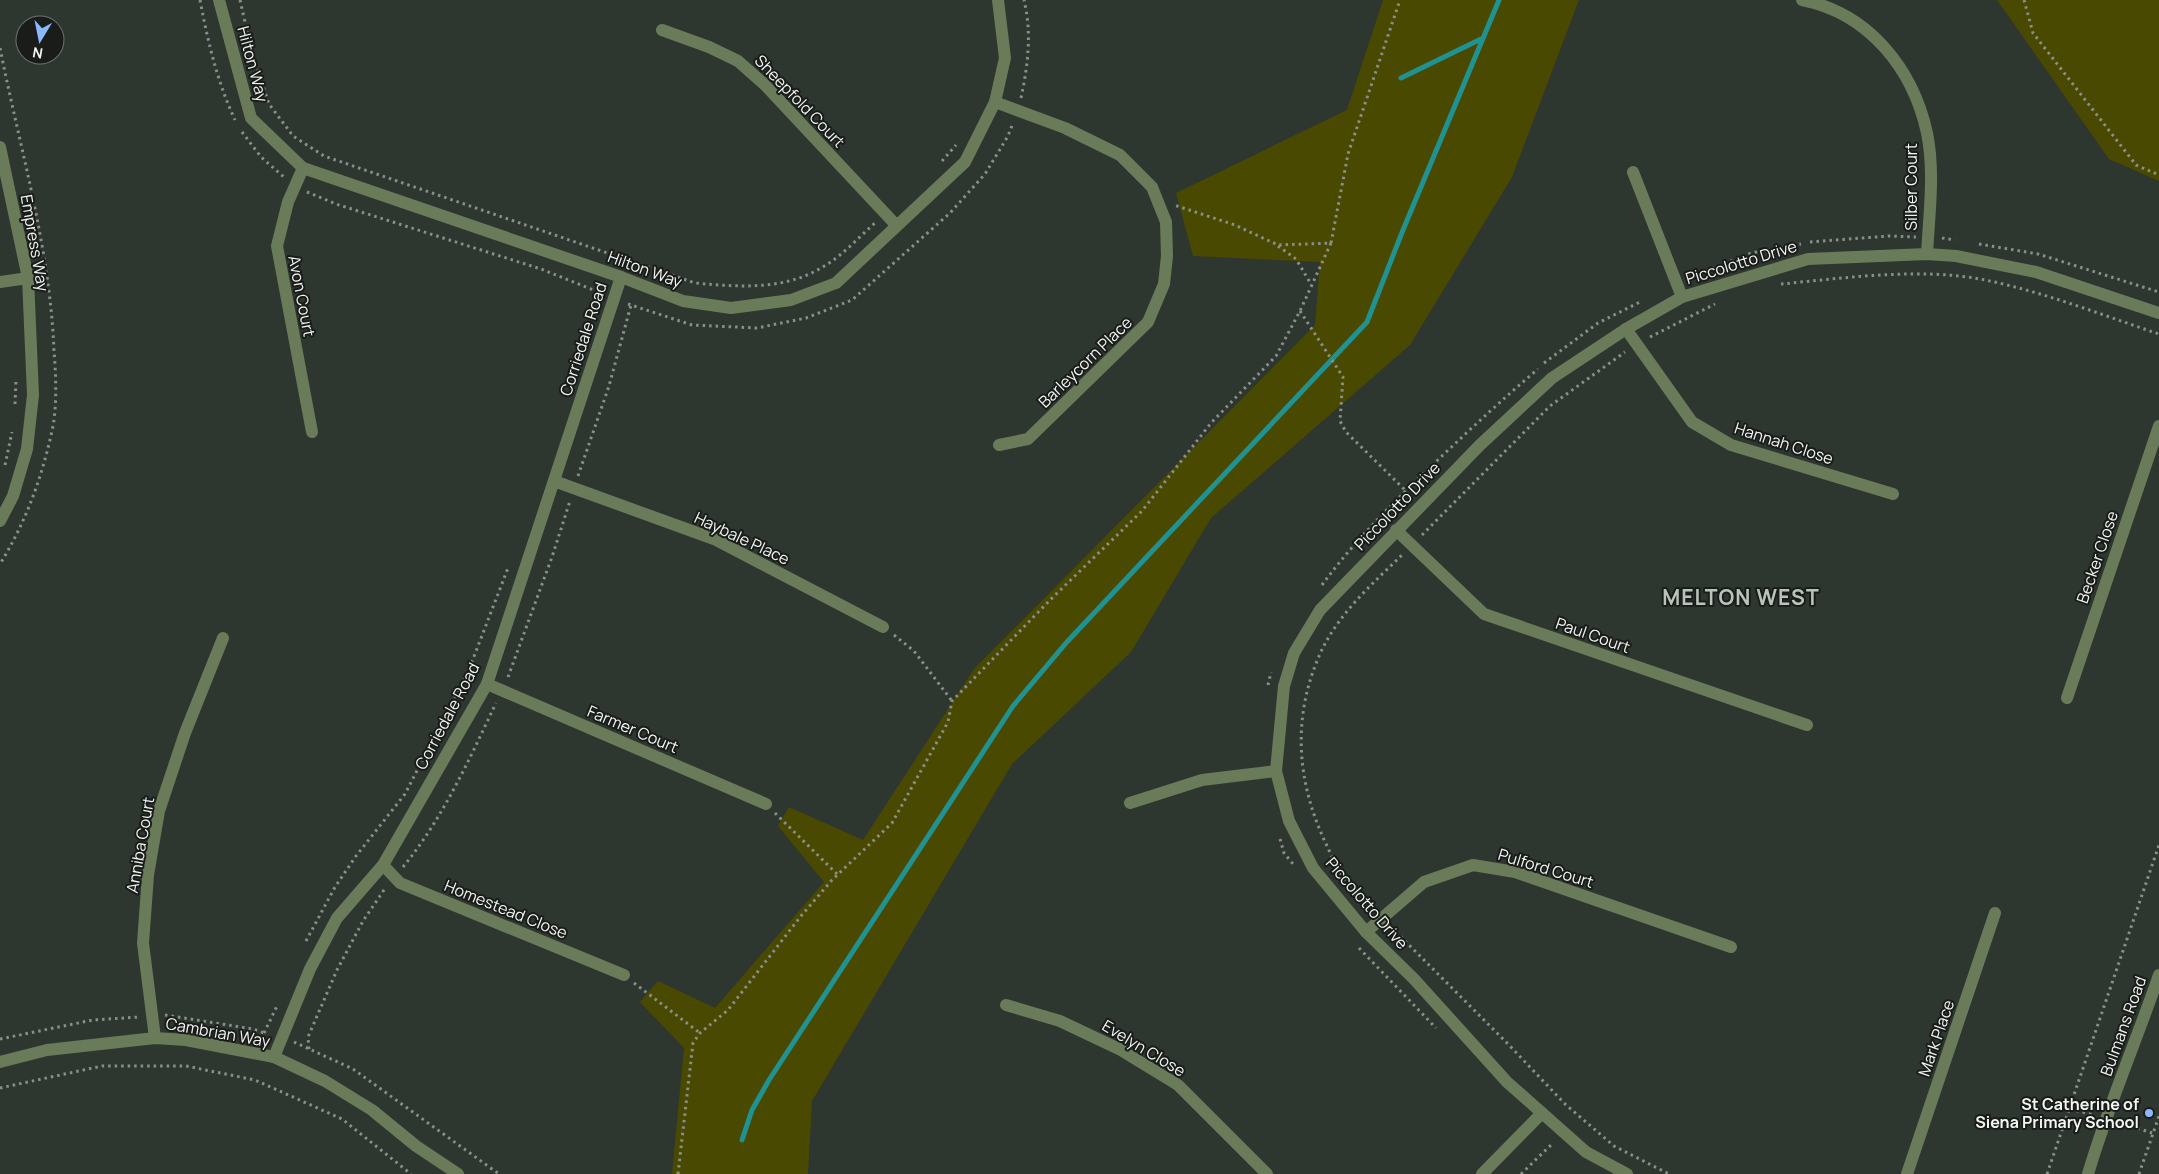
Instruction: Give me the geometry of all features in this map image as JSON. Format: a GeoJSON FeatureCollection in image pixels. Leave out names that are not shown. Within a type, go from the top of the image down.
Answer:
{"type":"FeatureCollection","features":[{"type":"Feature","properties":{"kind":"street","name":"Hilton Way"},"geometry":{"type":"LineString","coordinates":[[219,0],[251,118],[303,168],[621,277],[683,301],[731,308],[791,300],[836,283],[965,162],[996,102],[1005,58],[998,0]]}},
{"type":"Feature","properties":{"kind":"street","name":"Silber Court"},"geometry":{"type":"LineString","coordinates":[[1802,0],[1818,3],[1849,17],[1873,35],[1897,62],[1916,95],[1927,134],[1930,175],[1927,254]]}},
{"type":"Feature","properties":{"kind":"street","name":"Sheepfold Court"},"geometry":{"type":"LineString","coordinates":[[662,30],[709,47],[738,61],[765,85],[896,225]]}},
{"type":"Feature","properties":{"kind":"street","name":"Barleycorn Place"},"geometry":{"type":"LineString","coordinates":[[996,102],[1065,128],[1120,155],[1152,187],[1166,222],[1167,256],[1164,284],[1148,322],[1028,439],[998,445]]}},
{"type":"Feature","properties":{"kind":"street","name":"Empress Way"},"geometry":{"type":"LineString","coordinates":[[0,147],[28,278],[32,404],[27,449],[13,496],[0,521]]}},
{"type":"Feature","properties":{"kind":"street","name":"Avon Court"},"geometry":{"type":"LineString","coordinates":[[303,168],[288,202],[277,246],[312,432]]}},
{"type":"Feature","properties":{"kind":"street"},"geometry":{"type":"LineString","coordinates":[[1633,172],[1682,297]]}},
{"type":"Feature","properties":{"kind":"street","name":"Piccolotto Drive"},"geometry":{"type":"LineString","coordinates":[[1627,1174],[1586,1152],[1507,1082],[1414,980],[1366,932],[1313,868],[1289,821],[1276,771],[1284,686],[1294,652],[1320,610],[1480,445],[1552,378],[1626,329],[1682,297],[1808,259],[1927,254],[1956,256],[2036,272],[2159,313]]}},
{"type":"Feature","properties":{"kind":"street","name":"Corriedale Road"},"geometry":{"type":"LineString","coordinates":[[274,1058],[310,968],[337,918],[383,865],[487,684],[621,277]]}},
{"type":"Feature","properties":{"kind":"street"},"geometry":{"type":"LineString","coordinates":[[0,282],[28,278]]}},
{"type":"Feature","properties":{"kind":"street","name":"Hannah Close"},"geometry":{"type":"LineString","coordinates":[[1626,329],[1692,422],[1731,445],[1893,494]]}},
{"type":"Feature","properties":{"kind":"street","name":"Becker Close"},"geometry":{"type":"LineString","coordinates":[[2066,698],[2159,426]]}},
{"type":"Feature","properties":{"kind":"street","name":"Haybale Place"},"geometry":{"type":"LineString","coordinates":[[554,481],[714,539],[883,627]]}},
{"type":"Feature","properties":{"kind":"street","name":"Paul Court"},"geometry":{"type":"LineString","coordinates":[[1396,530],[1484,614],[1807,725]]}},
{"type":"Feature","properties":{"kind":"street","name":"Anniba Court"},"geometry":{"type":"LineString","coordinates":[[155,1038],[144,943],[148,875],[159,811],[185,733],[223,638]]}},
{"type":"Feature","properties":{"kind":"street","name":"Farmer Court"},"geometry":{"type":"LineString","coordinates":[[487,684],[766,804]]}},
{"type":"Feature","properties":{"kind":"street"},"geometry":{"type":"LineString","coordinates":[[1130,803],[1202,780],[1276,771]]}},
{"type":"Feature","properties":{"kind":"street","name":"Homestead Close"},"geometry":{"type":"LineString","coordinates":[[383,865],[400,883],[624,975]]}},
{"type":"Feature","properties":{"kind":"street","name":"Pulford Court"},"geometry":{"type":"LineString","coordinates":[[1366,932],[1424,882],[1473,865],[1515,872],[1731,947]]}},
{"type":"Feature","properties":{"kind":"street","name":"Mark Place"},"geometry":{"type":"LineString","coordinates":[[1907,1174],[1995,913]]}},
{"type":"Feature","properties":{"kind":"street","name":"Bulmans Road"},"geometry":{"type":"LineString","coordinates":[[2088,1174],[2105,1118],[2138,1035],[2159,975]]}},
{"type":"Feature","properties":{"kind":"street","name":"Evelyn Close"},"geometry":{"type":"LineString","coordinates":[[1006,1005],[1060,1021],[1120,1049],[1178,1086],[1267,1174]]}},
{"type":"Feature","properties":{"kind":"street","name":"Cambrian Way"},"geometry":{"type":"LineString","coordinates":[[0,1062],[47,1050],[155,1038],[186,1040],[274,1058],[325,1082],[372,1110],[416,1146],[458,1174]]}},
{"type":"Feature","properties":{"kind":"street"},"geometry":{"type":"LineString","coordinates":[[1482,1174],[1542,1113]]}},
{"type":"Feature","properties":{"kind":"path"},"geometry":{"type":"LineString","coordinates":[[200,0],[209,46],[223,95],[238,126],[261,158],[309,194],[541,269],[614,298],[692,325],[757,328],[806,318],[852,300],[950,213],[985,174],[1008,136],[1017,110],[1029,58],[1028,14],[1024,0]]}},
{"type":"Feature","properties":{"kind":"path"},"geometry":{"type":"LineString","coordinates":[[240,0],[252,53],[269,104],[293,136],[324,156],[660,272],[695,283],[772,286],[814,272],[828,264],[886,214]]}},
{"type":"Feature","properties":{"kind":"path"},"geometry":{"type":"LineString","coordinates":[[678,1174],[690,1052],[693,1042],[700,1033],[728,1010],[801,916],[838,875],[892,823],[948,722],[952,700],[1050,600],[1142,512],[1211,423],[1276,356],[1300,311],[1331,243],[1348,154],[1400,0]]}},
{"type":"Feature","properties":{"kind":"path"},"geometry":{"type":"LineString","coordinates":[[2024,0],[2033,33],[2136,165],[2159,174]]}},
{"type":"Feature","properties":{"kind":"path"},"geometry":{"type":"LineString","coordinates":[[940,164],[961,138]]}},
{"type":"Feature","properties":{"kind":"path"},"geometry":{"type":"LineString","coordinates":[[1157,199],[1236,225],[1278,245],[1296,259],[1311,284]]}},
{"type":"Feature","properties":{"kind":"path"},"geometry":{"type":"LineString","coordinates":[[1677,283],[1751,254],[1811,242],[1889,236],[1928,237],[1964,241]]}},
{"type":"Feature","properties":{"kind":"path"},"geometry":{"type":"LineString","coordinates":[[1278,245],[1331,243]]}},
{"type":"Feature","properties":{"kind":"path"},"geometry":{"type":"LineString","coordinates":[[1973,243],[2038,254],[2159,292]]}},
{"type":"Feature","properties":{"kind":"path"},"geometry":{"type":"LineString","coordinates":[[1771,287],[1780,284],[1867,276],[1911,275],[1984,280],[2045,296],[2159,334]]}},
{"type":"Feature","properties":{"kind":"path"},"geometry":{"type":"LineString","coordinates":[[598,302],[601,293]]}},
{"type":"Feature","properties":{"kind":"path"},"geometry":{"type":"LineString","coordinates":[[1316,592],[1344,554],[1491,409],[1543,364],[1598,323],[1650,296]]}},
{"type":"Feature","properties":{"kind":"path"},"geometry":{"type":"LineString","coordinates":[[1669,1174],[1614,1146],[1565,1104],[1342,875],[1315,821],[1304,780],[1301,746],[1302,712],[1320,654],[1341,620],[1412,545],[1550,406],[1612,359],[1666,328],[1724,302]]}},
{"type":"Feature","properties":{"kind":"path"},"geometry":{"type":"LineString","coordinates":[[1300,311],[1344,377],[1340,421],[1346,432],[1406,491]]}},
{"type":"Feature","properties":{"kind":"path"},"geometry":{"type":"LineString","coordinates":[[15,410],[16,370]]}},
{"type":"Feature","properties":{"kind":"path"},"geometry":{"type":"LineString","coordinates":[[3,473],[13,428]]}},
{"type":"Feature","properties":{"kind":"path"},"geometry":{"type":"LineString","coordinates":[[305,943],[335,888],[409,786],[468,672],[509,564]]}},
{"type":"Feature","properties":{"kind":"path"},"geometry":{"type":"LineString","coordinates":[[883,627],[914,651],[952,700]]}},
{"type":"Feature","properties":{"kind":"path"},"geometry":{"type":"LineString","coordinates":[[1267,689],[1274,664]]}},
{"type":"Feature","properties":{"kind":"path"},"geometry":{"type":"LineString","coordinates":[[766,804],[838,875]]}},
{"type":"Feature","properties":{"kind":"path"},"geometry":{"type":"LineString","coordinates":[[1279,836],[1284,852],[1296,868]]}},
{"type":"Feature","properties":{"kind":"path"},"geometry":{"type":"LineString","coordinates":[[2047,1174],[2159,845]]}},
{"type":"Feature","properties":{"kind":"path"},"geometry":{"type":"LineString","coordinates":[[1355,943],[1367,958],[1443,1035]]}},
{"type":"Feature","properties":{"kind":"path"},"geometry":{"type":"LineString","coordinates":[[624,975],[700,1033]]}},
{"type":"Feature","properties":{"kind":"path"},"geometry":{"type":"LineString","coordinates":[[264,1032],[281,997]]}},
{"type":"Feature","properties":{"kind":"path"},"geometry":{"type":"LineString","coordinates":[[0,1088],[102,1066],[186,1066],[255,1080],[342,1119],[411,1174]]}},
{"type":"Feature","properties":{"kind":"path"},"geometry":{"type":"LineString","coordinates":[[2139,1174],[2159,1116]]}},
{"type":"Feature","properties":{"kind":"path"},"geometry":{"type":"LineString","coordinates":[[1532,1123],[1557,1148]]}},
{"type":"Feature","properties":{"kind":"path"},"geometry":{"type":"LineString","coordinates":[[1521,1174],[1552,1144]]}},
{"type":"Feature","properties":{"kind":"shaded area"},"geometry":{"type":"Polygon","coordinates":[[[1383,0],[1579,0],[1512,177],[1410,345],[1211,518],[1131,652],[1012,764],[812,1101],[808,1174],[672,1174],[684,1048],[640,1002],[658,981],[715,1008],[824,882],[778,826],[789,807],[863,840],[974,669],[1315,325],[1320,262],[1193,256],[1176,193],[1347,110],[1383,0]]]}},
{"type":"Feature","properties":{"kind":"shaded area"},"geometry":{"type":"Polygon","coordinates":[[[1997,0],[2159,0],[2159,181],[2109,159],[1997,0]]]}},
{"type":"Feature","properties":{"kind":"waterway"},"geometry":{"type":"LineString","coordinates":[[742,1140],[752,1110],[769,1080],[1013,706],[1066,643],[1367,322],[1403,230],[1499,0]]}},
{"type":"Feature","properties":{"kind":"waterway"},"geometry":{"type":"LineString","coordinates":[[1401,78],[1481,39]]}},
{"type":"Feature","properties":{"kind":"place","name":"St Catherine of Siena Primary School"},"geometry":{"type":"Point","coordinates":[2149,1113]}},
{"type":"Feature","properties":{"kind":"district","name":"MELTON WEST"},"geometry":{"type":"Point","coordinates":[1741,597]}}]}
